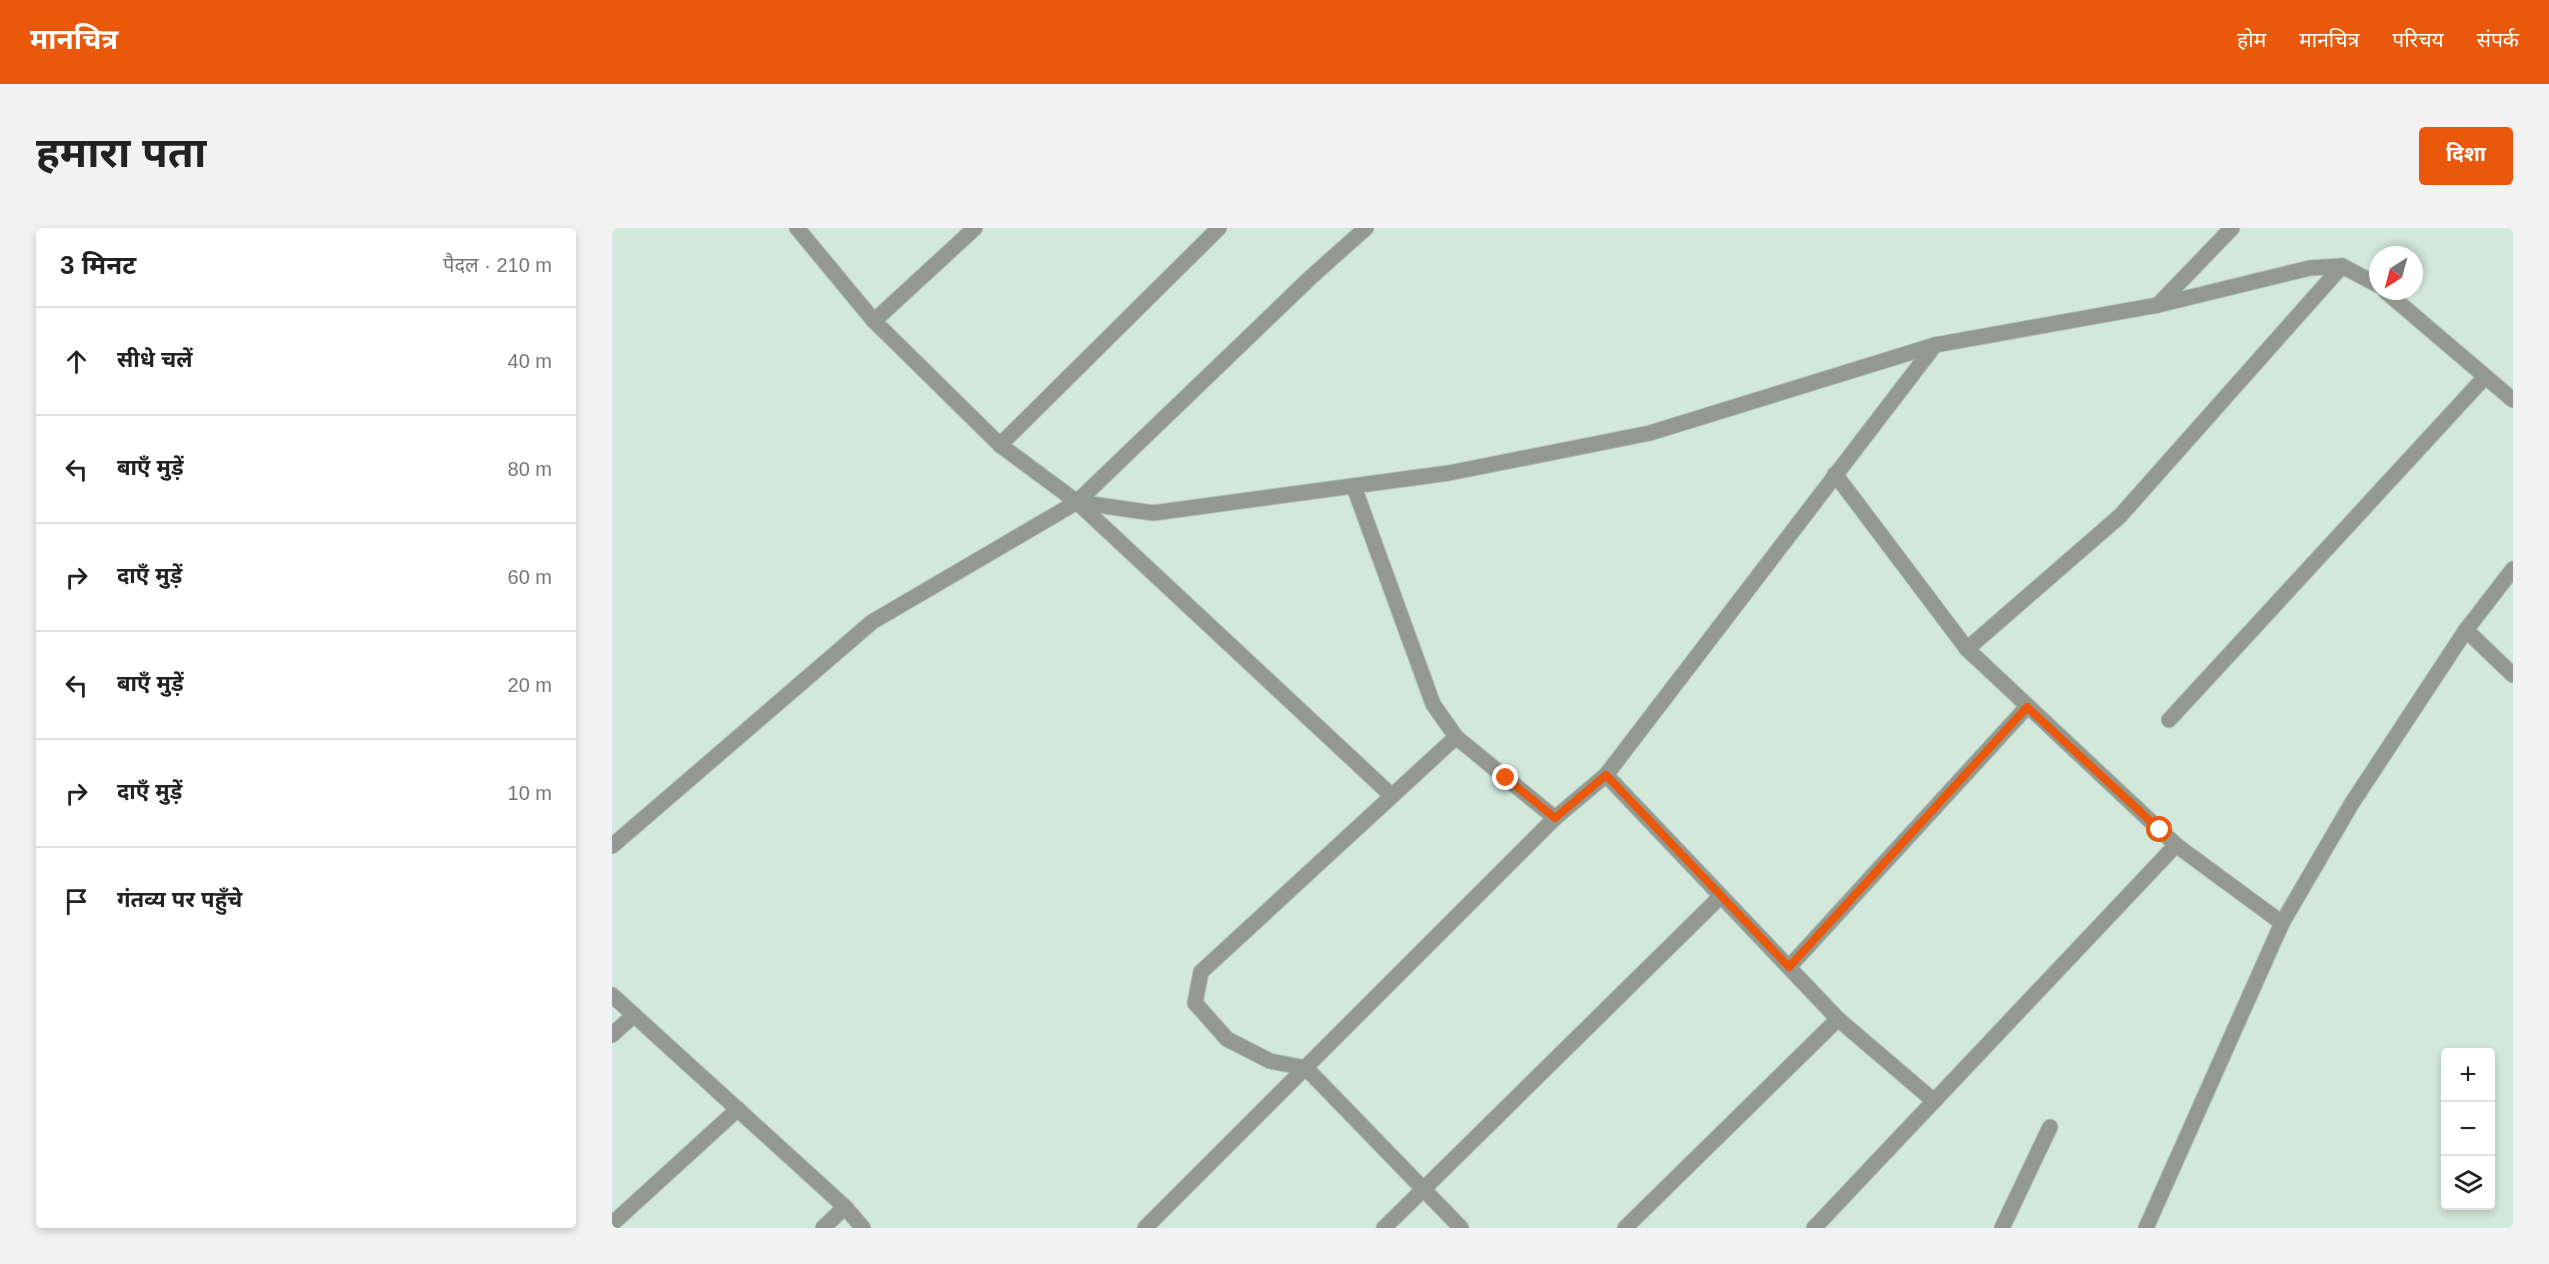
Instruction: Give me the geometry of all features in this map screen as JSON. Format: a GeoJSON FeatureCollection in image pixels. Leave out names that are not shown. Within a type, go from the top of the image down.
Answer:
{"type":"FeatureCollection","features":[{"type":"Feature","properties":{"kind":"street"},"geometry":{"type":"LineString","coordinates":[[797,228],[874,321],[1000,445],[1077,502],[1392,796]]}},
{"type":"Feature","properties":{"kind":"street"},"geometry":{"type":"LineString","coordinates":[[874,321],[975,228]]}},
{"type":"Feature","properties":{"kind":"street"},"geometry":{"type":"LineString","coordinates":[[1000,445],[1219,228]]}},
{"type":"Feature","properties":{"kind":"street"},"geometry":{"type":"LineString","coordinates":[[612,846],[872,622],[1077,502],[1310,278],[1366,228]]}},
{"type":"Feature","properties":{"kind":"street"},"geometry":{"type":"LineString","coordinates":[[2158,305],[2232,228]]}},
{"type":"Feature","properties":{"kind":"street"},"geometry":{"type":"LineString","coordinates":[[1077,502],[1153,513],[1354,488],[1449,473],[1650,433],[1935,345],[2158,305],[2310,268],[2342,266],[2369,280]]}},
{"type":"Feature","properties":{"kind":"street"},"geometry":{"type":"LineString","coordinates":[[1967,649],[2120,516],[2342,266]]}},
{"type":"Feature","properties":{"kind":"street"},"geometry":{"type":"LineString","coordinates":[[2395,300],[2513,400]]}},
{"type":"Feature","properties":{"kind":"street"},"geometry":{"type":"LineString","coordinates":[[1145,1228],[1555,818],[1606,775],[1935,345]]}},
{"type":"Feature","properties":{"kind":"street"},"geometry":{"type":"LineString","coordinates":[[2169,720],[2485,377]]}},
{"type":"Feature","properties":{"kind":"street"},"geometry":{"type":"LineString","coordinates":[[1835,474],[1967,649],[2176,845],[2282,923]]}},
{"type":"Feature","properties":{"kind":"street"},"geometry":{"type":"LineString","coordinates":[[1354,488],[1433,704],[1456,737],[1555,818]]}},
{"type":"Feature","properties":{"kind":"street"},"geometry":{"type":"LineString","coordinates":[[2146,1228],[2282,923],[2352,803],[2466,630],[2513,569]]}},
{"type":"Feature","properties":{"kind":"street"},"geometry":{"type":"LineString","coordinates":[[2466,630],[2513,675]]}},
{"type":"Feature","properties":{"kind":"street"},"geometry":{"type":"LineString","coordinates":[[1789,967],[2027,707]]}},
{"type":"Feature","properties":{"kind":"street"},"geometry":{"type":"LineString","coordinates":[[1456,737],[1201,972],[1195,1004],[1227,1040],[1270,1061],[1306,1068],[1461,1228]]}},
{"type":"Feature","properties":{"kind":"street"},"geometry":{"type":"LineString","coordinates":[[1606,775],[1838,1019],[1934,1101]]}},
{"type":"Feature","properties":{"kind":"street"},"geometry":{"type":"LineString","coordinates":[[1814,1228],[2176,845]]}},
{"type":"Feature","properties":{"kind":"street"},"geometry":{"type":"LineString","coordinates":[[1384,1228],[1720,896]]}},
{"type":"Feature","properties":{"kind":"street"},"geometry":{"type":"LineString","coordinates":[[612,995],[845,1207],[863,1228]]}},
{"type":"Feature","properties":{"kind":"street"},"geometry":{"type":"LineString","coordinates":[[612,1035],[634,1015]]}},
{"type":"Feature","properties":{"kind":"street"},"geometry":{"type":"LineString","coordinates":[[1625,1228],[1838,1019]]}},
{"type":"Feature","properties":{"kind":"street"},"geometry":{"type":"LineString","coordinates":[[612,1224],[738,1109]]}},
{"type":"Feature","properties":{"kind":"street"},"geometry":{"type":"LineString","coordinates":[[2002,1228],[2050,1127]]}},
{"type":"Feature","properties":{"kind":"street"},"geometry":{"type":"LineString","coordinates":[[822,1228],[845,1207]]}},
{"type":"Feature","properties":{"kind":"route"},"geometry":{"type":"LineString","coordinates":[[1506,778],[1555,818],[1606,775],[1789,967],[2027,707],[2160,830]]}}]}
